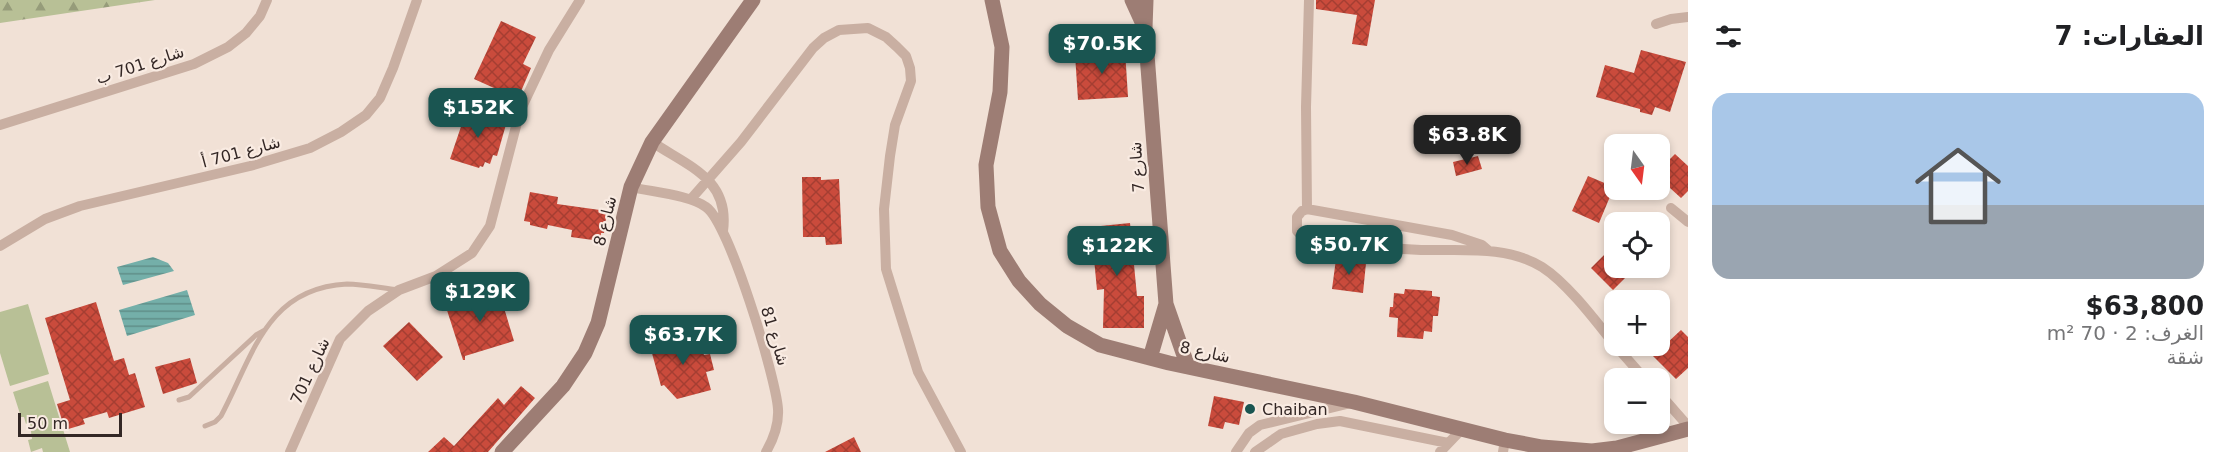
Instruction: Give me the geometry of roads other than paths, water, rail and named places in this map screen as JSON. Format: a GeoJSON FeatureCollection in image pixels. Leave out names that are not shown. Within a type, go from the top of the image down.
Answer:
{"type":"FeatureCollection","features":[{"type":"Feature","properties":{"kind":"street","name":"شارع 701 ب"},"geometry":{"type":"LineString","coordinates":[[0,125],[194,64],[228,46],[246,33],[260,16],[267,0]]}},
{"type":"Feature","properties":{"kind":"street","name":"شارع 701 أ"},"geometry":{"type":"LineString","coordinates":[[0,246],[45,219],[81,206],[250,166],[310,148],[341,132],[366,115],[380,98],[417,0]]}},
{"type":"Feature","properties":{"kind":"street","name":"شارع 701"},"geometry":{"type":"LineString","coordinates":[[290,452],[340,339],[368,311],[399,290],[436,276],[472,253],[490,226],[520,111],[549,50],[580,0]]}},
{"type":"Feature","properties":{"kind":"street","name":"شارع 8"},"geometry":{"type":"LineString","coordinates":[[502,452],[562,386],[585,353],[598,323],[631,187],[652,142],[753,0]]}},
{"type":"Feature","properties":{"kind":"street","name":"شارع 8"},"geometry":{"type":"LineString","coordinates":[[992,0],[1002,47],[1000,92],[986,165],[988,207],[1000,251],[1019,281],[1040,304],[1067,326],[1100,345],[1188,367],[1354,402],[1462,429],[1504,446],[1592,451],[1634,448],[1688,427]]}},
{"type":"Feature","properties":{"kind":"street","name":"شارع 7"},"geometry":{"type":"LineString","coordinates":[[1132,0],[1145,28]]}},
{"type":"Feature","properties":{"kind":"street","name":"شارع 7"},"geometry":{"type":"LineString","coordinates":[[1146,0],[1145,28],[1166,304]]}},
{"type":"Feature","properties":{"kind":"street"},"geometry":{"type":"LineString","coordinates":[[1307,209],[1306,107],[1309,0]]}},
{"type":"Feature","properties":{"kind":"street"},"geometry":{"type":"LineString","coordinates":[[1656,24],[1688,17]]}},
{"type":"Feature","properties":{"kind":"street"},"geometry":{"type":"LineString","coordinates":[[691,199],[782,91],[813,48],[824,38],[839,30],[868,28],[886,37],[897,46],[908,62],[911,81],[895,126],[890,156],[884,209],[886,269],[918,372],[961,452]]}},
{"type":"Feature","properties":{"kind":"street","name":"شارع 81"},"geometry":{"type":"LineString","coordinates":[[652,142],[709,180],[723,205],[725,218],[723,231]]}},
{"type":"Feature","properties":{"kind":"street","name":"شارع 81"},"geometry":{"type":"LineString","coordinates":[[631,187],[691,199],[708,208],[723,231],[774,385],[778,410],[776,436],[766,452]]}},
{"type":"Feature","properties":{"kind":"street"},"geometry":{"type":"LineString","coordinates":[[1671,208],[1688,222]]}},
{"type":"Feature","properties":{"kind":"street"},"geometry":{"type":"LineString","coordinates":[[1488,251],[1475,242],[1452,235],[1307,209],[1297,217],[1296,226],[1300,235],[1311,240],[1371,248],[1488,251],[1515,254],[1544,268],[1604,332]]}},
{"type":"Feature","properties":{"kind":"street"},"geometry":{"type":"LineString","coordinates":[[1150,358],[1166,304]]}},
{"type":"Feature","properties":{"kind":"street"},"geometry":{"type":"LineString","coordinates":[[1166,304],[1179,335],[1188,367]]}},
{"type":"Feature","properties":{"kind":"street"},"geometry":{"type":"LineString","coordinates":[[1625,356],[1635,368]]}},
{"type":"Feature","properties":{"kind":"street"},"geometry":{"type":"LineString","coordinates":[[1236,452],[1249,433],[1260,425],[1354,402]]}},
{"type":"Feature","properties":{"kind":"street"},"geometry":{"type":"LineString","coordinates":[[1670,406],[1688,427]]}},
{"type":"Feature","properties":{"kind":"street"},"geometry":{"type":"LineString","coordinates":[[1255,452],[1281,434],[1317,424],[1340,421],[1444,448],[1462,429]]}},
{"type":"Feature","properties":{"kind":"lane"},"geometry":{"type":"LineString","coordinates":[[205,426],[215,422],[221,416],[246,363],[265,330],[276,314],[296,298],[321,288],[349,284],[399,290]]}},
{"type":"Feature","properties":{"kind":"lane"},"geometry":{"type":"LineString","coordinates":[[179,400],[189,397],[255,335],[265,330]]}},
{"type":"Feature","properties":{"kind":"water"},"geometry":{"type":"Polygon","coordinates":[[[153,257],[168,263],[174,271],[123,285],[117,267],[153,257]]]}},
{"type":"Feature","properties":{"kind":"water"},"geometry":{"type":"Polygon","coordinates":[[[187,290],[195,315],[127,336],[119,310],[187,290]]]}},
{"type":"Feature","properties":{"kind":"place","name":"Chaiban"},"geometry":{"type":"Point","coordinates":[1250,409]}}]}
